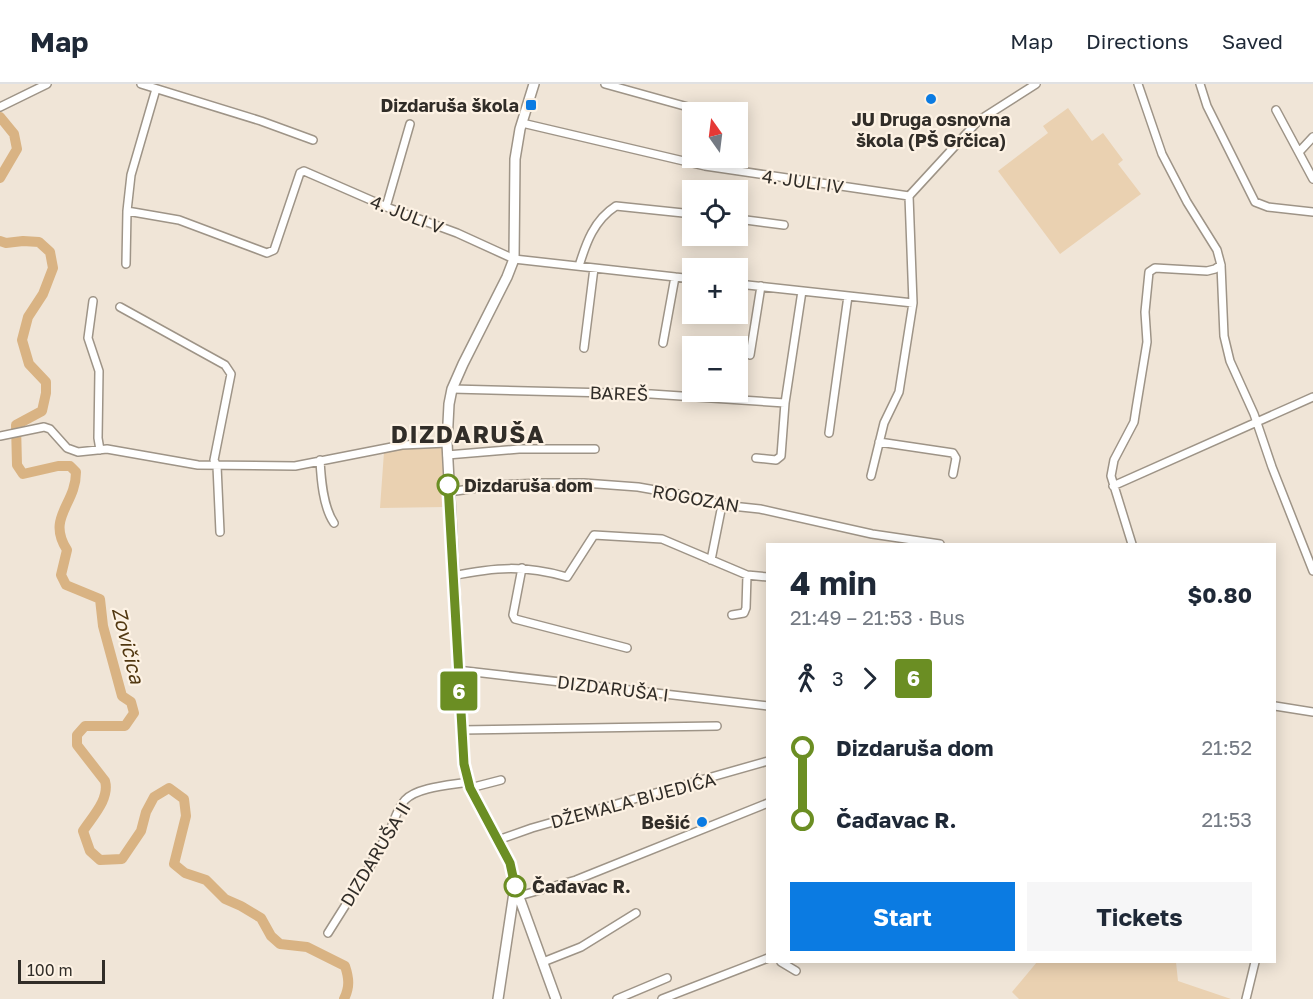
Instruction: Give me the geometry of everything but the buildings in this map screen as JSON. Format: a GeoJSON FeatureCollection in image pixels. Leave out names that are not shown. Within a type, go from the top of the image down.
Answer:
{"type":"FeatureCollection","features":[{"type":"Feature","properties":{"kind":"street"},"geometry":{"type":"LineString","coordinates":[[1,106],[47,84]]}},
{"type":"Feature","properties":{"kind":"street"},"geometry":{"type":"LineString","coordinates":[[141,84],[314,140]]}},
{"type":"Feature","properties":{"kind":"street"},"geometry":{"type":"LineString","coordinates":[[534,84],[522,123],[515,164],[514,259],[503,287],[452,389],[449,404],[447,455],[464,764],[469,785],[510,863],[515,886],[556,999]]}},
{"type":"Feature","properties":{"kind":"street"},"geometry":{"type":"LineString","coordinates":[[605,84],[682,105]]}},
{"type":"Feature","properties":{"kind":"street"},"geometry":{"type":"LineString","coordinates":[[871,476],[884,423],[899,392],[913,303],[909,196],[978,121],[1036,84]]}},
{"type":"Feature","properties":{"kind":"street"},"geometry":{"type":"LineString","coordinates":[[1138,84],[1162,154],[1217,250],[1221,264],[1226,344],[1234,372],[1256,421],[1313,571]]}},
{"type":"Feature","properties":{"kind":"street"},"geometry":{"type":"LineString","coordinates":[[1200,84],[1207,106],[1255,202],[1268,207],[1313,212]]}},
{"type":"Feature","properties":{"kind":"street"},"geometry":{"type":"LineString","coordinates":[[126,264],[126,211],[130,176],[156,89]]}},
{"type":"Feature","properties":{"kind":"street"},"geometry":{"type":"LineString","coordinates":[[1276,110],[1313,178]]}},
{"type":"Feature","properties":{"kind":"street","name":"4. JULI IV"},"geometry":{"type":"LineString","coordinates":[[522,123],[705,166],[909,196]]}},
{"type":"Feature","properties":{"kind":"street"},"geometry":{"type":"LineString","coordinates":[[386,207],[410,124]]}},
{"type":"Feature","properties":{"kind":"street"},"geometry":{"type":"LineString","coordinates":[[1300,151],[1313,137]]}},
{"type":"Feature","properties":{"kind":"street","name":"4. JULI V"},"geometry":{"type":"LineString","coordinates":[[126,211],[179,220],[267,253],[274,250],[300,173],[304,171],[386,207],[457,233],[514,259]]}},
{"type":"Feature","properties":{"kind":"street"},"geometry":{"type":"LineString","coordinates":[[579,266],[592,232],[614,206],[682,212]]}},
{"type":"Feature","properties":{"kind":"street"},"geometry":{"type":"LineString","coordinates":[[748,220],[784,225]]}},
{"type":"Feature","properties":{"kind":"street"},"geometry":{"type":"LineString","coordinates":[[514,259],[682,278]]}},
{"type":"Feature","properties":{"kind":"street"},"geometry":{"type":"LineString","coordinates":[[1132,543],[1111,476],[1114,460],[1134,422],[1147,342],[1145,312],[1149,272],[1155,268],[1207,271],[1221,264]]}},
{"type":"Feature","properties":{"kind":"street"},"geometry":{"type":"LineString","coordinates":[[584,348],[594,268]]}},
{"type":"Feature","properties":{"kind":"street"},"geometry":{"type":"LineString","coordinates":[[663,343],[675,277]]}},
{"type":"Feature","properties":{"kind":"street"},"geometry":{"type":"LineString","coordinates":[[748,285],[913,303]]}},
{"type":"Feature","properties":{"kind":"street"},"geometry":{"type":"LineString","coordinates":[[750,355],[760,286]]}},
{"type":"Feature","properties":{"kind":"street"},"geometry":{"type":"LineString","coordinates":[[756,459],[776,460],[781,456],[785,403],[802,291]]}},
{"type":"Feature","properties":{"kind":"street"},"geometry":{"type":"LineString","coordinates":[[830,433],[848,296]]}},
{"type":"Feature","properties":{"kind":"street"},"geometry":{"type":"LineString","coordinates":[[93,301],[88,338],[99,371],[98,438],[100,450]]}},
{"type":"Feature","properties":{"kind":"street"},"geometry":{"type":"LineString","coordinates":[[120,307],[225,365],[230,370],[214,460],[217,466],[220,532]]}},
{"type":"Feature","properties":{"kind":"street","name":"BAREŠ"},"geometry":{"type":"LineString","coordinates":[[452,389],[651,394],[785,403]]}},
{"type":"Feature","properties":{"kind":"street"},"geometry":{"type":"LineString","coordinates":[[1113,486],[1313,397]]}},
{"type":"Feature","properties":{"kind":"street"},"geometry":{"type":"LineString","coordinates":[[3,434],[44,427],[50,429],[67,448],[78,452],[107,449],[198,465],[217,466],[295,466],[320,459],[402,445],[447,443]]}},
{"type":"Feature","properties":{"kind":"street"},"geometry":{"type":"LineString","coordinates":[[879,442],[953,453],[956,458],[953,474]]}},
{"type":"Feature","properties":{"kind":"street"},"geometry":{"type":"LineString","coordinates":[[447,455],[519,449],[595,449]]}},
{"type":"Feature","properties":{"kind":"street"},"geometry":{"type":"LineString","coordinates":[[320,459],[321,478],[330,518],[334,523]]}},
{"type":"Feature","properties":{"kind":"street","name":"ROGOZAN"},"geometry":{"type":"LineString","coordinates":[[448,492],[508,485],[584,483],[638,487],[689,496],[722,505],[760,508],[872,534],[933,543]]}},
{"type":"Feature","properties":{"kind":"street"},"geometry":{"type":"LineString","coordinates":[[711,561],[722,505]]}},
{"type":"Feature","properties":{"kind":"street"},"geometry":{"type":"LineString","coordinates":[[452,576],[488,568],[522,568],[567,576],[594,535],[662,539],[747,575],[766,577]]}},
{"type":"Feature","properties":{"kind":"street"},"geometry":{"type":"LineString","coordinates":[[522,568],[513,615],[515,619],[627,648]]}},
{"type":"Feature","properties":{"kind":"street"},"geometry":{"type":"LineString","coordinates":[[732,615],[744,613],[746,608],[747,575]]}},
{"type":"Feature","properties":{"kind":"street","name":"DIZDARUŠA I"},"geometry":{"type":"LineString","coordinates":[[458,670],[766,706]]}},
{"type":"Feature","properties":{"kind":"street"},"geometry":{"type":"LineString","coordinates":[[1276,706],[1313,712]]}},
{"type":"Feature","properties":{"kind":"street"},"geometry":{"type":"LineString","coordinates":[[461,730],[717,726]]}},
{"type":"Feature","properties":{"kind":"street","name":"DŽEMALA BIJEDIĆA"},"geometry":{"type":"LineString","coordinates":[[498,840],[532,828],[740,771],[766,762]]}},
{"type":"Feature","properties":{"kind":"street","name":"DIZDARUŠA II"},"geometry":{"type":"LineString","coordinates":[[328,933],[372,863],[374,853],[387,836],[404,801],[424,791],[501,780]]}},
{"type":"Feature","properties":{"kind":"street"},"geometry":{"type":"LineString","coordinates":[[519,896],[576,880],[766,803]]}},
{"type":"Feature","properties":{"kind":"street"},"geometry":{"type":"LineString","coordinates":[[498,999],[515,886]]}},
{"type":"Feature","properties":{"kind":"street"},"geometry":{"type":"LineString","coordinates":[[543,962],[581,947],[636,913]]}},
{"type":"Feature","properties":{"kind":"street"},"geometry":{"type":"LineString","coordinates":[[662,999],[766,958]]}},
{"type":"Feature","properties":{"kind":"street"},"geometry":{"type":"LineString","coordinates":[[783,963],[796,971]]}},
{"type":"Feature","properties":{"kind":"street"},"geometry":{"type":"LineString","coordinates":[[1246,999],[1255,963]]}},
{"type":"Feature","properties":{"kind":"street"},"geometry":{"type":"LineString","coordinates":[[617,999],[667,978]]}},
{"type":"Feature","properties":{"kind":"shaded area"},"geometry":{"type":"Polygon","coordinates":[[[1068,108],[1092,141],[1103,133],[1123,160],[1118,164],[1141,194],[1060,254],[998,171],[1048,133],[1043,126],[1068,108]]]}},
{"type":"Feature","properties":{"kind":"shaded area"},"geometry":{"type":"Polygon","coordinates":[[[442,447],[445,507],[380,508],[384,452],[397,449],[442,447]]]}},
{"type":"Feature","properties":{"kind":"shaded area"},"geometry":{"type":"Polygon","coordinates":[[[1036,963],[1176,963],[1178,981],[1231,999],[1019,999],[1012,992],[1036,963]]]}},
{"type":"Feature","properties":{"kind":"waterway","name":"Zovičica"},"geometry":{"type":"LineString","coordinates":[[0,117],[14,134],[17,149],[0,178]]}},
{"type":"Feature","properties":{"kind":"waterway","name":"Zovičica"},"geometry":{"type":"LineString","coordinates":[[0,241],[6,243],[39,242],[50,252],[53,268],[43,294],[28,317],[22,340],[29,364],[46,382],[46,393],[42,411],[16,425],[17,465],[23,474],[58,466],[70,466],[76,472],[72,493],[61,520],[61,539],[67,550],[61,575],[66,585],[100,599],[103,626],[122,696],[131,702],[134,713],[125,726],[85,726],[77,735],[77,745],[105,781],[106,788],[103,801],[83,831],[90,851],[100,860],[122,859],[141,831],[146,812],[154,797],[169,788],[184,799],[186,816],[174,864],[185,873],[206,880],[225,899],[261,918],[271,936],[280,944],[307,947],[345,966],[348,982],[344,999]]}},
{"type":"Feature","properties":{"kind":"bus line","name":"6"},"geometry":{"type":"LineString","coordinates":[[448,485],[464,764],[470,788],[510,863],[515,886]]}},
{"type":"Feature","properties":{"kind":"place","name":"JU Druga osnovna škola (PŠ Grčica)"},"geometry":{"type":"Point","coordinates":[931,99]}},
{"type":"Feature","properties":{"kind":"place","name":"Dizdaruša škola"},"geometry":{"type":"Point","coordinates":[531,105]}},
{"type":"Feature","properties":{"kind":"place","name":"Dizdaruša dom"},"geometry":{"type":"Point","coordinates":[448,485]}},
{"type":"Feature","properties":{"kind":"place","name":"Bešić"},"geometry":{"type":"Point","coordinates":[702,822]}},
{"type":"Feature","properties":{"kind":"place","name":"Čađavac R."},"geometry":{"type":"Point","coordinates":[515,886]}},
{"type":"Feature","properties":{"kind":"district","name":"DIZDARUŠA"},"geometry":{"type":"Point","coordinates":[468,433]}}]}
